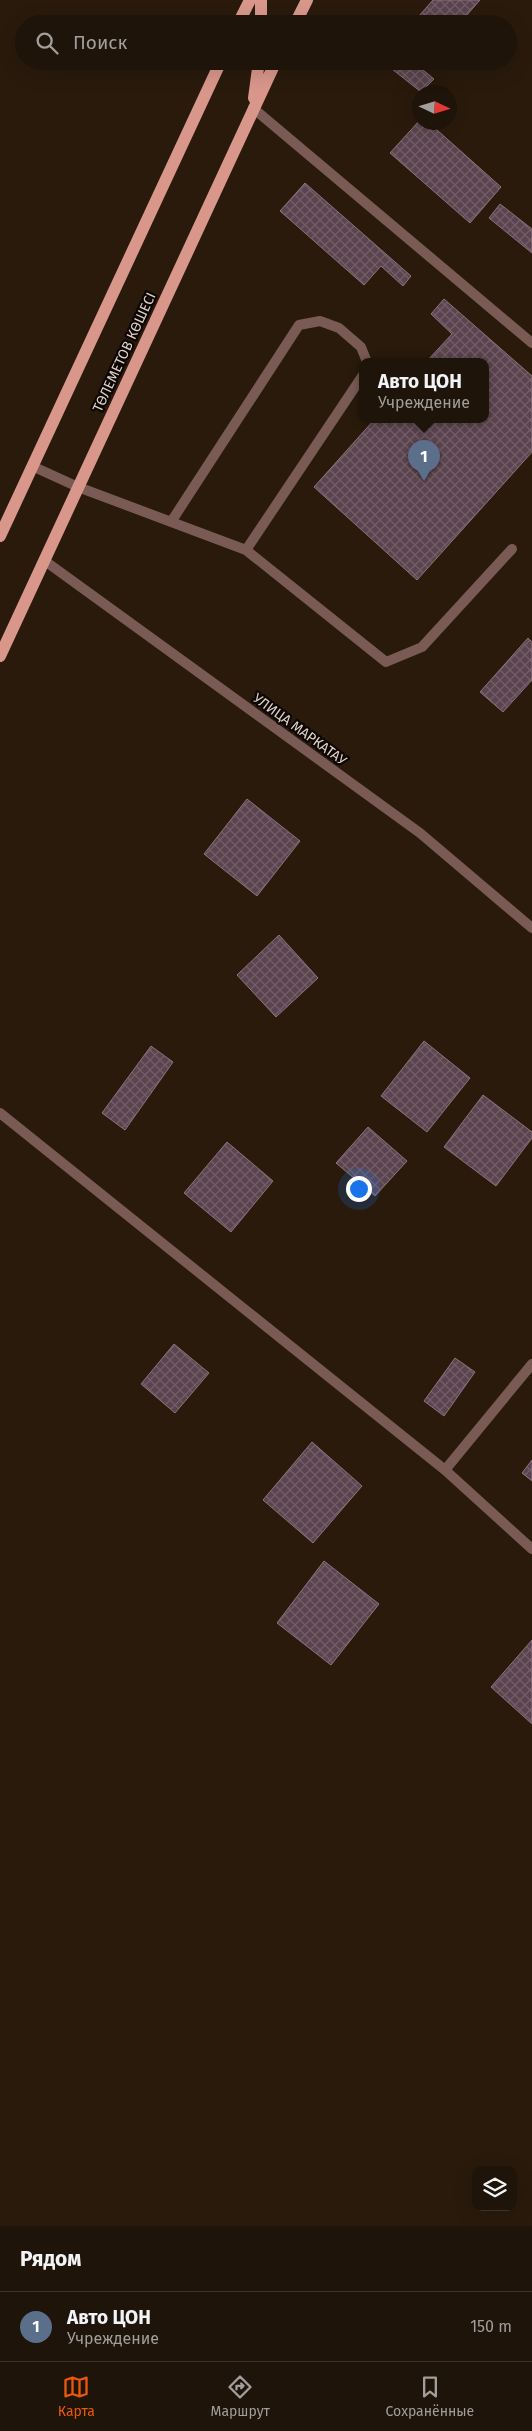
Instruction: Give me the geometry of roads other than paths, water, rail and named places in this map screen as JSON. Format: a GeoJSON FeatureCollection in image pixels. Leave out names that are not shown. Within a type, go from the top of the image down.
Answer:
{"type":"FeatureCollection","features":[{"type":"Feature","properties":{"kind":"main road"},"geometry":{"type":"LineString","coordinates":[[242,15],[250,0]]}},
{"type":"Feature","properties":{"kind":"main road"},"geometry":{"type":"LineString","coordinates":[[261,0],[261,15]]}},
{"type":"Feature","properties":{"kind":"main road"},"geometry":{"type":"LineString","coordinates":[[300,15],[307,0]]}},
{"type":"Feature","properties":{"kind":"main road"},"geometry":{"type":"LineString","coordinates":[[0,536],[217,70]]}},
{"type":"Feature","properties":{"kind":"main road"},"geometry":{"type":"LineString","coordinates":[[252,108],[258,70]]}},
{"type":"Feature","properties":{"kind":"main road","name":"ТӨЛЕМЕТОВ КӨШЕСІ"},"geometry":{"type":"LineString","coordinates":[[0,656],[252,108],[271,70]]}},
{"type":"Feature","properties":{"kind":"street"},"geometry":{"type":"LineString","coordinates":[[252,108],[532,343]]}},
{"type":"Feature","properties":{"kind":"street"},"geometry":{"type":"LineString","coordinates":[[170,522],[299,325],[320,321],[339,328],[361,347],[365,358]]}},
{"type":"Feature","properties":{"kind":"street"},"geometry":{"type":"LineString","coordinates":[[246,550],[359,381]]}},
{"type":"Feature","properties":{"kind":"street"},"geometry":{"type":"LineString","coordinates":[[32,466],[78,488],[246,550],[386,662],[422,647],[512,549]]}},
{"type":"Feature","properties":{"kind":"street","name":"УЛИЦА МАРКАТАУ"},"geometry":{"type":"LineString","coordinates":[[45,561],[420,833],[532,928]]}},
{"type":"Feature","properties":{"kind":"street"},"geometry":{"type":"LineString","coordinates":[[0,1113],[445,1470],[532,1549]]}},
{"type":"Feature","properties":{"kind":"street"},"geometry":{"type":"LineString","coordinates":[[445,1470],[532,1364]]}},
{"type":"Feature","properties":{"kind":"place","name":"Авто ЦОН"},"geometry":{"type":"Point","coordinates":[424,481]}}]}
